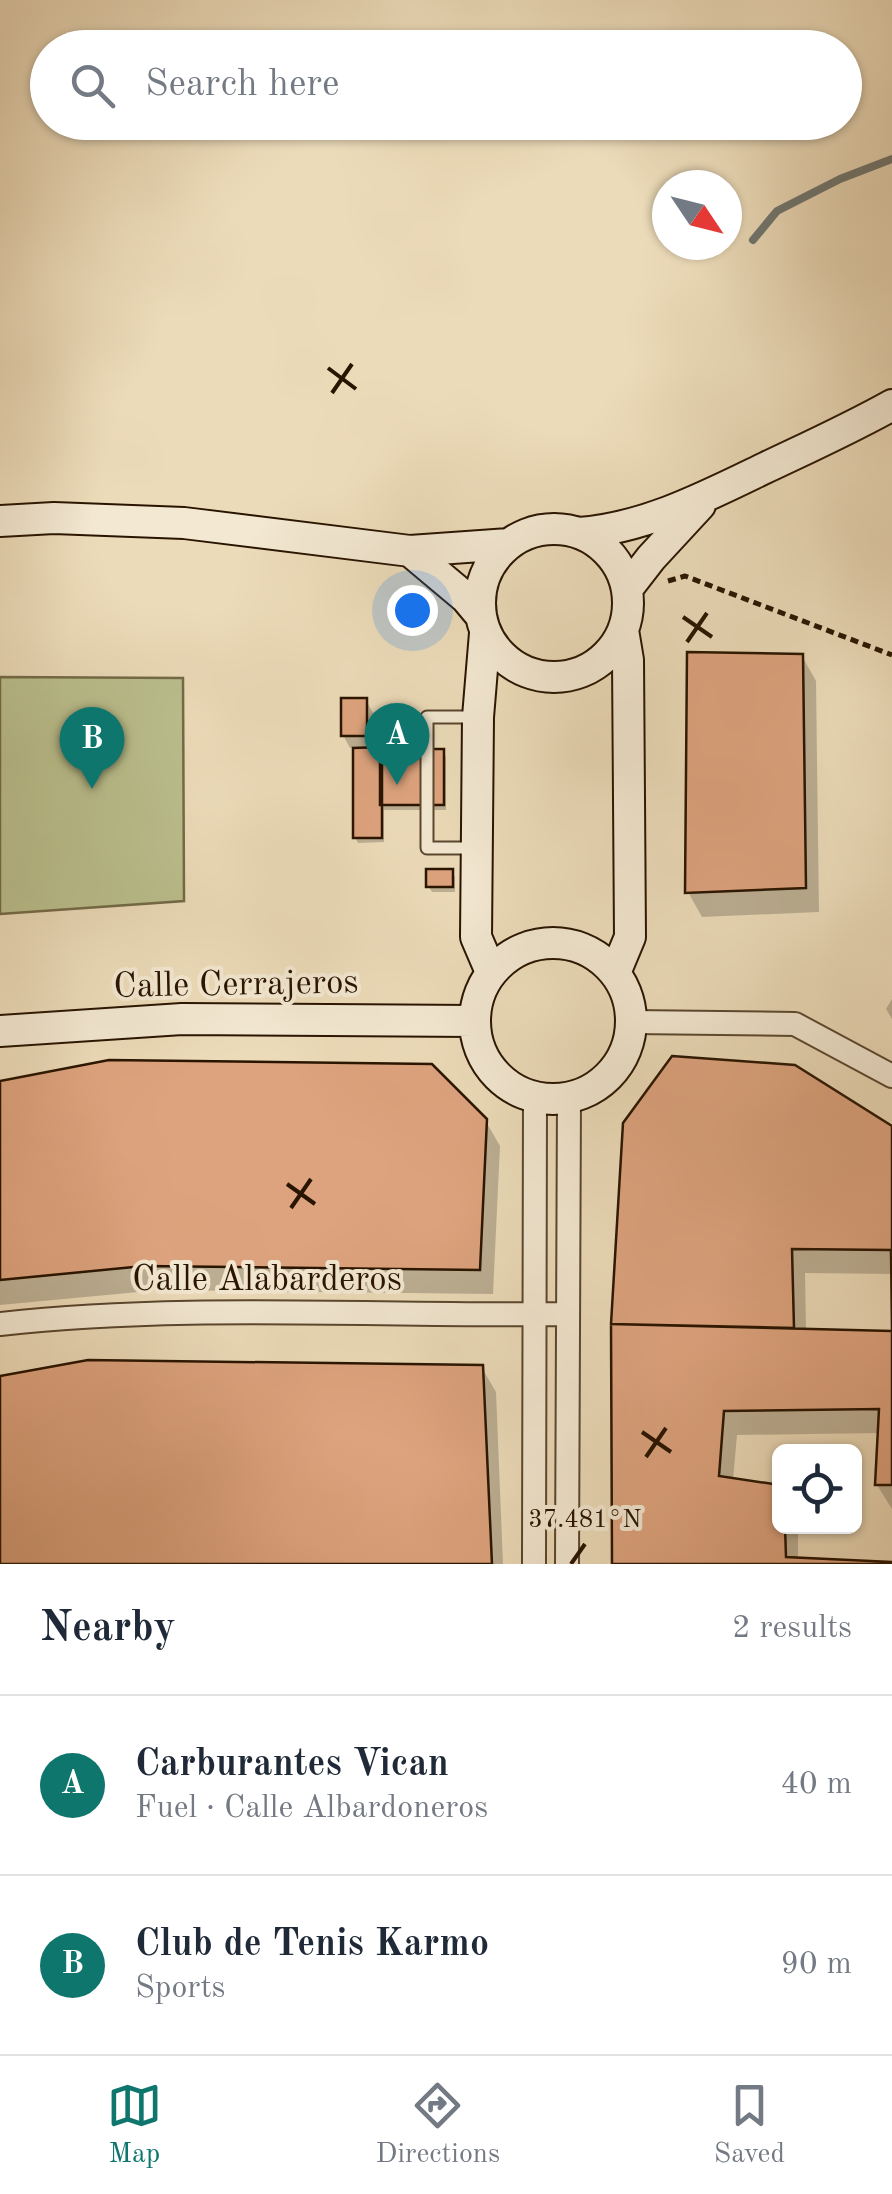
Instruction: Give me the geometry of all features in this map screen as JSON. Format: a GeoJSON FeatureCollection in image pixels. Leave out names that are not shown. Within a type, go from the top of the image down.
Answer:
{"type":"FeatureCollection","features":[{"type":"Feature","properties":{"kind":"street"},"geometry":{"type":"LineString","coordinates":[[491,972],[476,938],[483,625],[480,596],[494,559],[509,544],[530,533],[554,529],[604,531],[645,521],[713,493],[892,405]]}},
{"type":"Feature","properties":{"kind":"street"},"geometry":{"type":"LineString","coordinates":[[627,592],[681,524],[713,493]]}},
{"type":"Feature","properties":{"kind":"street"},"geometry":{"type":"LineString","coordinates":[[0,521],[54,518],[184,523],[410,550],[509,544]]}},
{"type":"Feature","properties":{"kind":"street"},"geometry":{"type":"LineString","coordinates":[[410,550],[466,598],[499,654],[519,669],[542,677],[567,676],[591,668],[610,652],[623,630],[627,613],[627,592],[620,570],[596,542],[579,533]]}},
{"type":"Feature","properties":{"kind":"street"},"geometry":{"type":"LineString","coordinates":[[615,972],[630,937],[628,660],[623,630]]}},
{"type":"Feature","properties":{"kind":"street"},"geometry":{"type":"LineString","coordinates":[[553,942],[577,946],[598,956],[615,972],[630,1004],[632,1022],[627,1048],[614,1071],[594,1088],[569,1098],[535,1098],[510,1088],[491,1070],[478,1047],[474,1021],[478,995],[491,972],[509,956],[530,946],[553,942]]}},
{"type":"Feature","properties":{"kind":"street","name":"Calle Cerrajeros"},"geometry":{"type":"LineString","coordinates":[[0,1031],[182,1019],[474,1021]]}},
{"type":"Feature","properties":{"kind":"street"},"geometry":{"type":"LineString","coordinates":[[632,1022],[795,1024],[892,1076]]}},
{"type":"Feature","properties":{"kind":"street"},"geometry":{"type":"LineString","coordinates":[[534,1564],[535,1098]]}},
{"type":"Feature","properties":{"kind":"street"},"geometry":{"type":"LineString","coordinates":[[567,1564],[569,1098]]}},
{"type":"Feature","properties":{"kind":"street","name":"Calle Alabarderos"},"geometry":{"type":"LineString","coordinates":[[0,1324],[59,1318],[222,1313],[568,1314]]}},
{"type":"Feature","properties":{"kind":"lane"},"geometry":{"type":"LineString","coordinates":[[477,848],[427,848],[427,718],[478,717]]}},
{"type":"Feature","properties":{"kind":"path"},"geometry":{"type":"LineString","coordinates":[[627,592],[685,576],[892,654]]}},
{"type":"Feature","properties":{"kind":"green space"},"geometry":{"type":"Polygon","coordinates":[[[0,677],[183,678],[184,901],[0,914],[0,677]]]}},
{"type":"Feature","properties":{"kind":"building"},"geometry":{"type":"Polygon","coordinates":[[[687,652],[803,654],[806,888],[685,893],[687,652]]]}},
{"type":"Feature","properties":{"kind":"building"},"geometry":{"type":"Polygon","coordinates":[[[341,698],[367,698],[367,736],[341,736],[341,698]]]}},
{"type":"Feature","properties":{"kind":"building"},"geometry":{"type":"Polygon","coordinates":[[[382,747],[382,838],[353,838],[353,748],[382,747]]]}},
{"type":"Feature","properties":{"kind":"building"},"geometry":{"type":"Polygon","coordinates":[[[380,749],[444,749],[444,805],[380,805],[380,749]]]}},
{"type":"Feature","properties":{"kind":"building"},"geometry":{"type":"Polygon","coordinates":[[[426,869],[453,869],[453,887],[426,887],[426,869]]]}},
{"type":"Feature","properties":{"kind":"building"},"geometry":{"type":"Polygon","coordinates":[[[672,1056],[795,1065],[892,1126],[892,1331],[891,1250],[792,1249],[794,1328],[611,1324],[623,1123],[672,1056]]]}},
{"type":"Feature","properties":{"kind":"building"},"geometry":{"type":"Polygon","coordinates":[[[109,1060],[432,1064],[487,1119],[480,1270],[144,1266],[0,1280],[0,1081],[109,1060]]]}},
{"type":"Feature","properties":{"kind":"building"},"geometry":{"type":"Polygon","coordinates":[[[611,1324],[892,1331],[892,1485],[875,1485],[879,1409],[724,1411],[719,1476],[772,1484],[772,1534],[785,1534],[786,1557],[892,1564],[612,1564],[611,1324]]]}},
{"type":"Feature","properties":{"kind":"building"},"geometry":{"type":"Polygon","coordinates":[[[88,1360],[483,1365],[492,1564],[0,1564],[0,1376],[88,1360]]]}},
{"type":"Feature","properties":{"kind":"waterway"},"geometry":{"type":"LineString","coordinates":[[753,240],[777,211],[840,179],[892,159]]}},
{"type":"Feature","properties":{"kind":"place","name":"Carburantes Vican"},"geometry":{"type":"Point","coordinates":[397,785]}},
{"type":"Feature","properties":{"kind":"place","name":"Club de Tenis Karmo"},"geometry":{"type":"Point","coordinates":[92,789]}}]}
